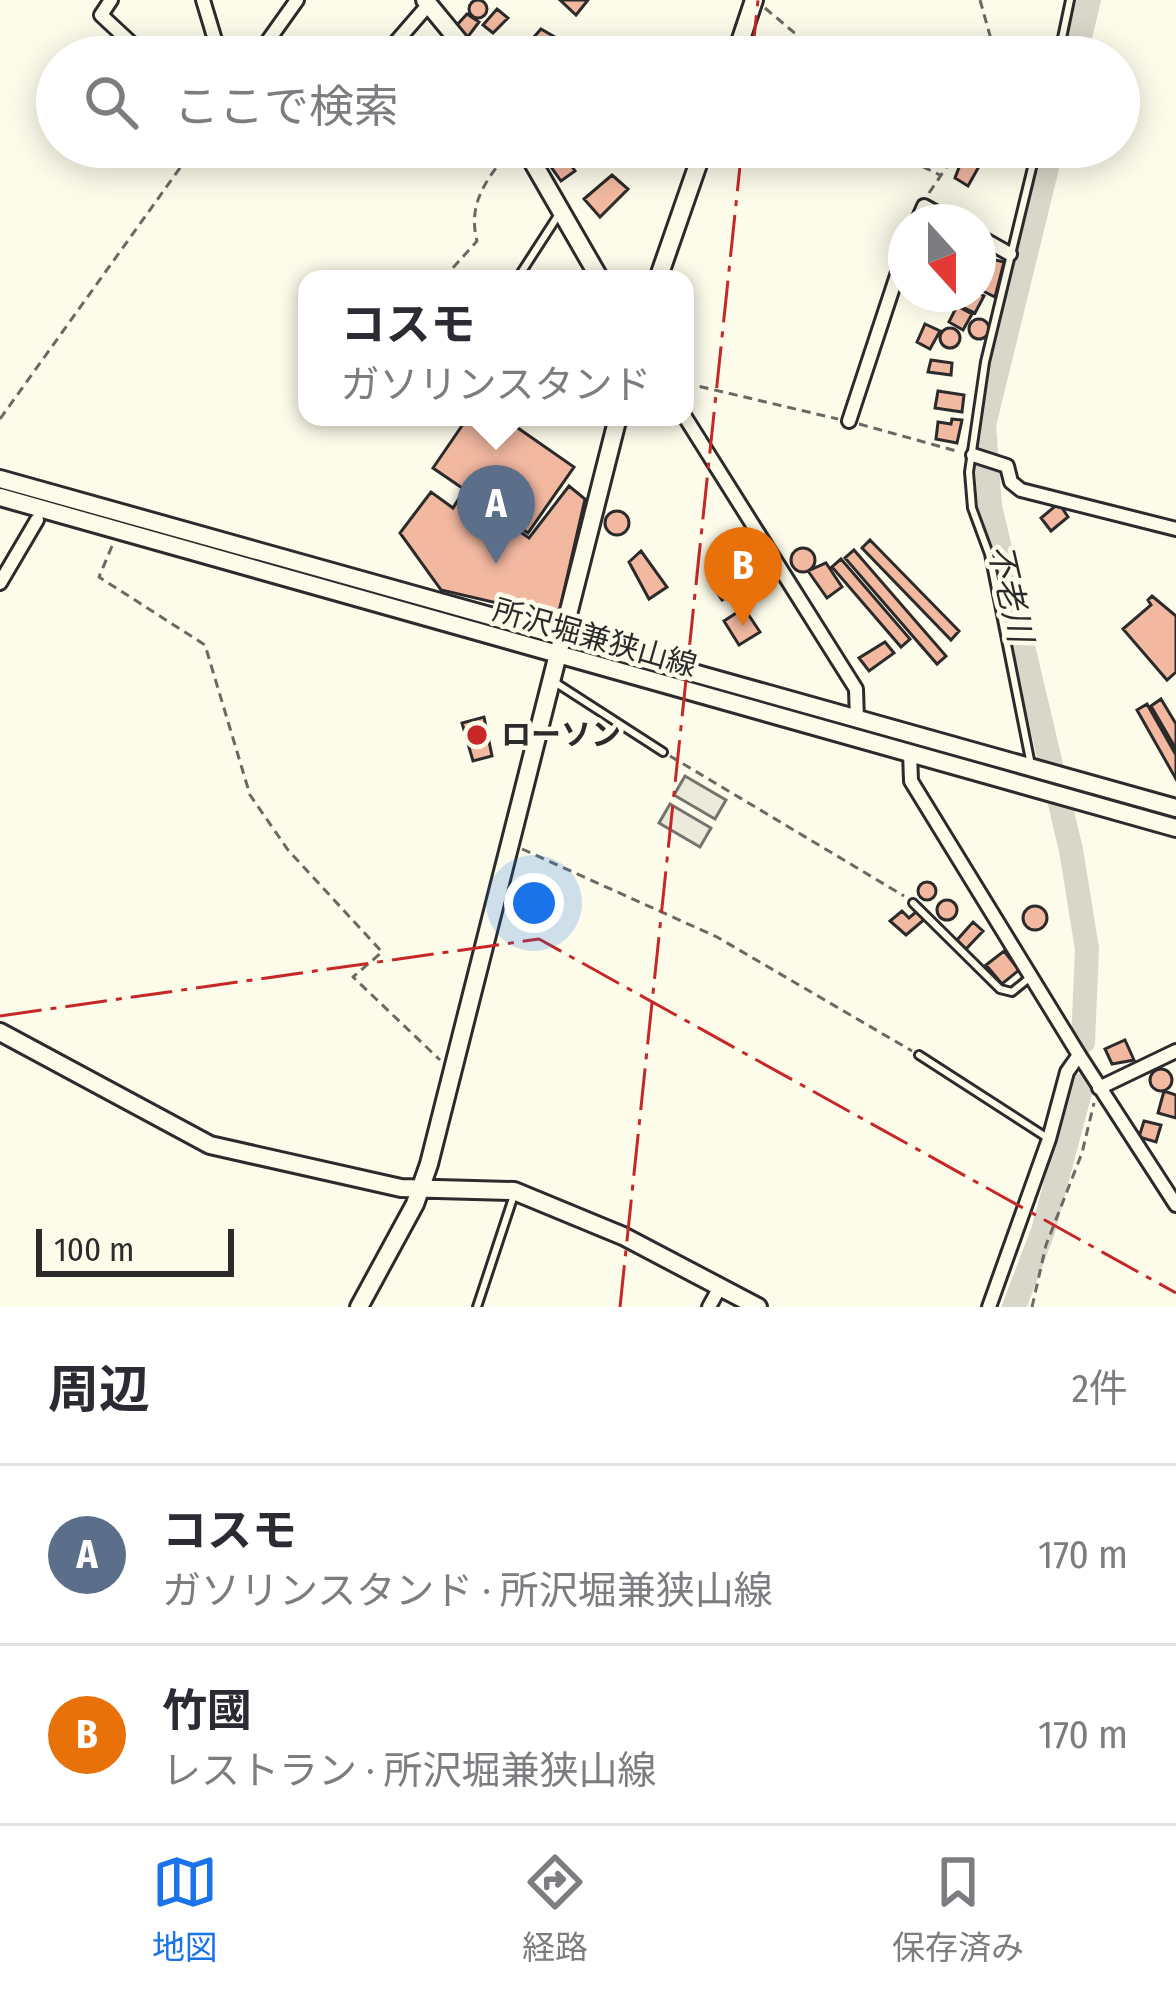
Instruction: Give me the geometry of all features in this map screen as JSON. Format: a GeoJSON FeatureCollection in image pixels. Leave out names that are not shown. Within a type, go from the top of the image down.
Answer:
{"type":"FeatureCollection","features":[{"type":"Feature","properties":{"kind":"main road"},"geometry":{"type":"LineString","coordinates":[[742,36],[754,0]]}},
{"type":"Feature","properties":{"kind":"main road"},"geometry":{"type":"LineString","coordinates":[[435,4],[457,36]]}},
{"type":"Feature","properties":{"kind":"main road"},"geometry":{"type":"LineString","coordinates":[[535,168],[593,270]]}},
{"type":"Feature","properties":{"kind":"main road"},"geometry":{"type":"LineString","coordinates":[[661,270],[697,168]]}},
{"type":"Feature","properties":{"kind":"main road"},"geometry":{"type":"LineString","coordinates":[[359,1307],[422,1189],[616,426]]}},
{"type":"Feature","properties":{"kind":"main road","name":"所沢堀兼狭山線"},"geometry":{"type":"LineString","coordinates":[[0,479],[857,719],[1035,775],[1073,798],[1176,828]]}},
{"type":"Feature","properties":{"kind":"main road","name":"所沢堀兼狭山線"},"geometry":{"type":"LineString","coordinates":[[0,497],[910,752],[1069,779],[1176,808]]}},
{"type":"Feature","properties":{"kind":"main road"},"geometry":{"type":"LineString","coordinates":[[2,1039],[210,1145],[422,1189],[514,1191],[622,1237],[758,1307]]}},
{"type":"Feature","properties":{"kind":"street"},"geometry":{"type":"LineString","coordinates":[[111,0],[101,15],[123,36]]}},
{"type":"Feature","properties":{"kind":"street"},"geometry":{"type":"LineString","coordinates":[[203,0],[214,36]]}},
{"type":"Feature","properties":{"kind":"street"},"geometry":{"type":"LineString","coordinates":[[271,36],[297,0]]}},
{"type":"Feature","properties":{"kind":"street"},"geometry":{"type":"LineString","coordinates":[[404,36],[435,4]]}},
{"type":"Feature","properties":{"kind":"street"},"geometry":{"type":"LineString","coordinates":[[996,246],[1010,254]]}},
{"type":"Feature","properties":{"kind":"street"},"geometry":{"type":"LineString","coordinates":[[848,421],[888,302]]}},
{"type":"Feature","properties":{"kind":"street"},"geometry":{"type":"LineString","coordinates":[[691,426],[856,689],[857,719]]}},
{"type":"Feature","properties":{"kind":"street"},"geometry":{"type":"LineString","coordinates":[[973,455],[1007,466],[1012,482],[1021,490],[1176,529]]}},
{"type":"Feature","properties":{"kind":"street"},"geometry":{"type":"LineString","coordinates":[[0,583],[37,520]]}},
{"type":"Feature","properties":{"kind":"street"},"geometry":{"type":"LineString","coordinates":[[910,752],[911,781],[1100,1088],[1169,1186],[1176,1205]]}},
{"type":"Feature","properties":{"kind":"street"},"geometry":{"type":"LineString","coordinates":[[1100,1088],[1176,1051]]}},
{"type":"Feature","properties":{"kind":"street"},"geometry":{"type":"LineString","coordinates":[[989,1307],[1049,1139],[1067,1072],[1079,1055]]}},
{"type":"Feature","properties":{"kind":"street"},"geometry":{"type":"LineString","coordinates":[[710,1307],[720,1287]]}},
{"type":"Feature","properties":{"kind":"lane"},"geometry":{"type":"LineString","coordinates":[[1062,36],[1070,0]]}},
{"type":"Feature","properties":{"kind":"lane"},"geometry":{"type":"LineString","coordinates":[[1032,168],[977,402],[972,508],[989,554],[1035,775]]}},
{"type":"Feature","properties":{"kind":"lane"},"geometry":{"type":"LineString","coordinates":[[523,270],[559,214]]}},
{"type":"Feature","properties":{"kind":"lane"},"geometry":{"type":"LineString","coordinates":[[550,679],[664,752]]}},
{"type":"Feature","properties":{"kind":"lane"},"geometry":{"type":"LineString","coordinates":[[913,903],[1005,992],[1031,976]]}},
{"type":"Feature","properties":{"kind":"lane"},"geometry":{"type":"LineString","coordinates":[[919,1055],[1049,1139]]}},
{"type":"Feature","properties":{"kind":"lane"},"geometry":{"type":"LineString","coordinates":[[477,1307],[514,1191]]}},
{"type":"Feature","properties":{"kind":"path"},"geometry":{"type":"LineString","coordinates":[[754,0],[798,36]]}},
{"type":"Feature","properties":{"kind":"path"},"geometry":{"type":"LineString","coordinates":[[980,0],[990,36]]}},
{"type":"Feature","properties":{"kind":"path"},"geometry":{"type":"LineString","coordinates":[[0,419],[180,168]]}},
{"type":"Feature","properties":{"kind":"path"},"geometry":{"type":"LineString","coordinates":[[451,270],[477,242],[470,214],[482,184],[495,168]]}},
{"type":"Feature","properties":{"kind":"path"},"geometry":{"type":"LineString","coordinates":[[926,168],[940,175]]}},
{"type":"Feature","properties":{"kind":"path"},"geometry":{"type":"LineString","coordinates":[[924,204],[945,168]]}},
{"type":"Feature","properties":{"kind":"path"},"geometry":{"type":"LineString","coordinates":[[694,385],[973,455]]}},
{"type":"Feature","properties":{"kind":"path"},"geometry":{"type":"LineString","coordinates":[[119,530],[99,577],[205,645],[250,795],[288,850],[382,952],[353,977],[454,1074]]}},
{"type":"Feature","properties":{"kind":"path"},"geometry":{"type":"LineString","coordinates":[[664,752],[913,903]]}},
{"type":"Feature","properties":{"kind":"path"},"geometry":{"type":"LineString","coordinates":[[511,844],[717,937],[919,1055]]}},
{"type":"Feature","properties":{"kind":"path"},"geometry":{"type":"LineString","coordinates":[[1032,1307],[1041,1262],[1100,1088]]}},
{"type":"Feature","properties":{"kind":"shaded area"},"geometry":{"type":"Polygon","coordinates":[[[685,776],[726,800],[715,819],[674,795],[685,776]]]}},
{"type":"Feature","properties":{"kind":"shaded area"},"geometry":{"type":"Polygon","coordinates":[[[670,804],[711,828],[700,847],[659,823],[670,804]]]}},
{"type":"Feature","properties":{"kind":"building"},"geometry":{"type":"Polygon","coordinates":[[[478,0],[487,9],[478,18],[469,9],[478,0]]]}},
{"type":"Feature","properties":{"kind":"building"},"geometry":{"type":"Polygon","coordinates":[[[560,0],[588,0],[576,15],[560,0]]]}},
{"type":"Feature","properties":{"kind":"building"},"geometry":{"type":"Polygon","coordinates":[[[497,9],[508,18],[493,33],[483,25],[497,9]]]}},
{"type":"Feature","properties":{"kind":"building"},"geometry":{"type":"Polygon","coordinates":[[[467,14],[479,22],[468,36],[456,26],[467,14]]]}},
{"type":"Feature","properties":{"kind":"building"},"geometry":{"type":"Polygon","coordinates":[[[552,168],[573,168],[575,171],[561,181],[552,168]]]}},
{"type":"Feature","properties":{"kind":"building"},"geometry":{"type":"Polygon","coordinates":[[[959,168],[978,168],[968,186],[955,178],[959,168]]]}},
{"type":"Feature","properties":{"kind":"building"},"geometry":{"type":"Polygon","coordinates":[[[612,175],[628,189],[600,217],[584,199],[612,175]]]}},
{"type":"Feature","properties":{"kind":"building"},"geometry":{"type":"Polygon","coordinates":[[[996,260],[1004,262],[996,293],[996,260]]]}},
{"type":"Feature","properties":{"kind":"building"},"geometry":{"type":"Polygon","coordinates":[[[954,312],[972,314],[963,330],[949,322],[954,312]]]}},
{"type":"Feature","properties":{"kind":"building"},"geometry":{"type":"Polygon","coordinates":[[[979,319],[989,329],[979,339],[969,329],[979,319]]]}},
{"type":"Feature","properties":{"kind":"building"},"geometry":{"type":"Polygon","coordinates":[[[925,324],[940,331],[930,349],[917,342],[925,324]]]}},
{"type":"Feature","properties":{"kind":"building"},"geometry":{"type":"Polygon","coordinates":[[[950,328],[960,338],[950,348],[940,338],[950,328]]]}},
{"type":"Feature","properties":{"kind":"building"},"geometry":{"type":"Polygon","coordinates":[[[931,360],[952,363],[951,375],[928,372],[931,360]]]}},
{"type":"Feature","properties":{"kind":"building"},"geometry":{"type":"Polygon","coordinates":[[[938,391],[964,395],[962,412],[935,408],[938,391]]]}},
{"type":"Feature","properties":{"kind":"building"},"geometry":{"type":"Polygon","coordinates":[[[952,419],[962,420],[957,443],[936,439],[938,422],[951,424],[952,419]]]}},
{"type":"Feature","properties":{"kind":"building"},"geometry":{"type":"Polygon","coordinates":[[[462,426],[515,426],[574,467],[528,533],[433,468],[462,426]]]}},
{"type":"Feature","properties":{"kind":"building"},"geometry":{"type":"Polygon","coordinates":[[[569,486],[585,499],[558,617],[441,590],[400,533],[431,492],[453,508],[463,492],[529,538],[569,486]]]}},
{"type":"Feature","properties":{"kind":"building"},"geometry":{"type":"Polygon","coordinates":[[[1059,503],[1068,517],[1051,531],[1041,518],[1059,503]]]}},
{"type":"Feature","properties":{"kind":"building"},"geometry":{"type":"Polygon","coordinates":[[[617,511],[629,523],[617,535],[605,523],[617,511]]]}},
{"type":"Feature","properties":{"kind":"building"},"geometry":{"type":"Polygon","coordinates":[[[870,540],[959,631],[951,640],[862,548],[870,540]]]}},
{"type":"Feature","properties":{"kind":"building"},"geometry":{"type":"Polygon","coordinates":[[[803,548],[815,560],[803,572],[791,560],[803,548]]]}},
{"type":"Feature","properties":{"kind":"building"},"geometry":{"type":"Polygon","coordinates":[[[854,550],[946,656],[937,664],[845,558],[854,550]]]}},
{"type":"Feature","properties":{"kind":"building"},"geometry":{"type":"Polygon","coordinates":[[[641,551],[667,587],[649,599],[629,562],[641,551]]]}},
{"type":"Feature","properties":{"kind":"building"},"geometry":{"type":"Polygon","coordinates":[[[841,559],[910,639],[901,647],[832,567],[841,559]]]}},
{"type":"Feature","properties":{"kind":"building"},"geometry":{"type":"Polygon","coordinates":[[[826,563],[842,587],[827,598],[808,571],[826,563]]]}},
{"type":"Feature","properties":{"kind":"building"},"geometry":{"type":"Polygon","coordinates":[[[722,577],[733,594],[722,600],[712,584],[722,577]]]}},
{"type":"Feature","properties":{"kind":"building"},"geometry":{"type":"Polygon","coordinates":[[[1152,596],[1176,616],[1176,672],[1167,680],[1123,629],[1151,605],[1152,596]]]}},
{"type":"Feature","properties":{"kind":"building"},"geometry":{"type":"Polygon","coordinates":[[[744,608],[760,632],[739,645],[724,621],[744,608]]]}},
{"type":"Feature","properties":{"kind":"building"},"geometry":{"type":"Polygon","coordinates":[[[885,642],[894,653],[869,671],[859,658],[885,642]]]}},
{"type":"Feature","properties":{"kind":"building"},"geometry":{"type":"Polygon","coordinates":[[[1161,699],[1176,724],[1176,749],[1151,706],[1161,699]]]}},
{"type":"Feature","properties":{"kind":"building"},"geometry":{"type":"Polygon","coordinates":[[[1147,704],[1176,755],[1176,779],[1137,710],[1147,704]]]}},
{"type":"Feature","properties":{"kind":"building","name":"ローソン"},"geometry":{"type":"Polygon","coordinates":[[[484,717],[492,756],[473,761],[462,723],[484,717]]]}},
{"type":"Feature","properties":{"kind":"building"},"geometry":{"type":"Polygon","coordinates":[[[927,882],[936,891],[927,900],[918,891],[927,882]]]}},
{"type":"Feature","properties":{"kind":"building"},"geometry":{"type":"Polygon","coordinates":[[[947,900],[957,910],[947,920],[937,910],[947,900]]]}},
{"type":"Feature","properties":{"kind":"building"},"geometry":{"type":"Polygon","coordinates":[[[1035,906],[1047,918],[1035,930],[1023,918],[1035,906]]]}},
{"type":"Feature","properties":{"kind":"building"},"geometry":{"type":"Polygon","coordinates":[[[902,911],[909,918],[917,911],[925,919],[906,935],[890,921],[902,911]]]}},
{"type":"Feature","properties":{"kind":"building"},"geometry":{"type":"Polygon","coordinates":[[[973,922],[983,931],[966,949],[957,940],[973,922]]]}},
{"type":"Feature","properties":{"kind":"building"},"geometry":{"type":"Polygon","coordinates":[[[1004,951],[1019,970],[1002,984],[986,965],[1004,951]]]}},
{"type":"Feature","properties":{"kind":"building"},"geometry":{"type":"Polygon","coordinates":[[[1125,1040],[1134,1060],[1112,1064],[1105,1049],[1125,1040]]]}},
{"type":"Feature","properties":{"kind":"building"},"geometry":{"type":"Polygon","coordinates":[[[1161,1069],[1172,1080],[1161,1091],[1150,1080],[1161,1069]]]}},
{"type":"Feature","properties":{"kind":"building"},"geometry":{"type":"Polygon","coordinates":[[[1164,1091],[1176,1095],[1176,1118],[1158,1113],[1164,1091]]]}},
{"type":"Feature","properties":{"kind":"building"},"geometry":{"type":"Polygon","coordinates":[[[1144,1121],[1161,1125],[1156,1142],[1139,1137],[1144,1121]]]}},
{"type":"Feature","properties":{"kind":"waterway","name":"不老川"},"geometry":{"type":"LineString","coordinates":[[1080,36],[1089,0]]}},
{"type":"Feature","properties":{"kind":"waterway","name":"不老川"},"geometry":{"type":"LineString","coordinates":[[1047,168],[984,425],[990,506],[1071,850],[1087,949],[1083,1042]]}},
{"type":"Feature","properties":{"kind":"waterway","name":"不老川"},"geometry":{"type":"LineString","coordinates":[[1014,1307],[1043,1231],[1082,1085]]}},
{"type":"Feature","properties":{"kind":"power"},"geometry":{"type":"LineString","coordinates":[[754,36],[758,0]]}},
{"type":"Feature","properties":{"kind":"power"},"geometry":{"type":"LineString","coordinates":[[620,1307],[740,168]]}},
{"type":"Feature","properties":{"kind":"power"},"geometry":{"type":"LineString","coordinates":[[0,1016],[539,939],[1176,1293]]}},
{"type":"Feature","properties":{"kind":"place","name":"コスモ"},"geometry":{"type":"Point","coordinates":[496,564]}},
{"type":"Feature","properties":{"kind":"place","name":"竹國"},"geometry":{"type":"Point","coordinates":[743,626]}},
{"type":"Feature","properties":{"kind":"place","name":"ローソン"},"geometry":{"type":"Point","coordinates":[477,735]}}]}
